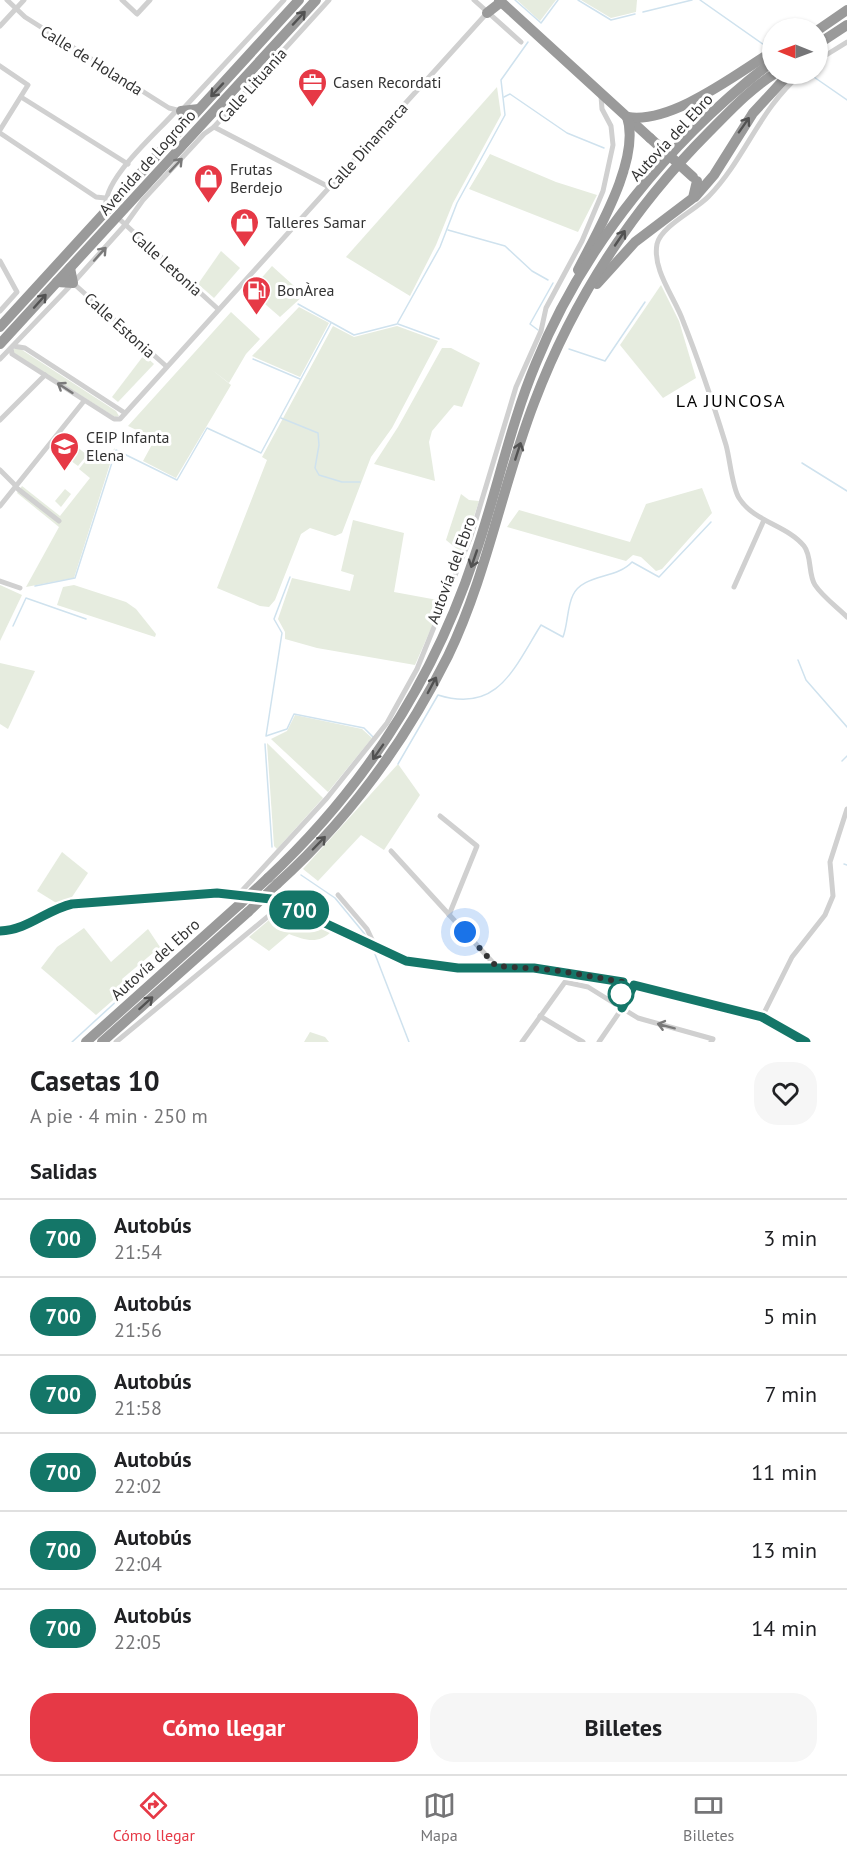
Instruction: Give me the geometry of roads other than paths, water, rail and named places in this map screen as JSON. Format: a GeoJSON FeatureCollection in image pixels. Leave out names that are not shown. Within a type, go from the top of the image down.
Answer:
{"type":"FeatureCollection","features":[{"type":"Feature","properties":{"kind":"highway","name":"Avenida de Logroño"},"geometry":{"type":"LineString","coordinates":[[0,327],[105,204],[200,109],[299,0]]}},
{"type":"Feature","properties":{"kind":"highway","name":"Avenida de Logroño"},"geometry":{"type":"LineString","coordinates":[[11,345],[57,282],[117,217],[158,178],[316,0]]}},
{"type":"Feature","properties":{"kind":"highway"},"geometry":{"type":"LineString","coordinates":[[487,12],[498,1],[702,185]]}},
{"type":"Feature","properties":{"kind":"highway"},"geometry":{"type":"LineString","coordinates":[[828,20],[842,13]]}},
{"type":"Feature","properties":{"kind":"highway"},"geometry":{"type":"LineString","coordinates":[[828,23],[842,13]]}},
{"type":"Feature","properties":{"kind":"highway"},"geometry":{"type":"LineString","coordinates":[[828,39],[845,26]]}},
{"type":"Feature","properties":{"kind":"highway"},"geometry":{"type":"LineString","coordinates":[[627,117],[642,119],[661,114],[697,97],[762,58]]}},
{"type":"Feature","properties":{"kind":"highway","name":"Autovía del Ebro"},"geometry":{"type":"LineString","coordinates":[[273,881],[351,790],[404,713],[437,651],[476,555],[522,401],[552,328],[595,254],[648,181],[676,148],[717,108],[762,70]]}},
{"type":"Feature","properties":{"kind":"highway","name":"Autovía del Ebro"},"geometry":{"type":"LineString","coordinates":[[86,1042],[242,903],[273,881],[358,800],[414,720],[443,664],[486,559],[533,404],[558,344],[587,288],[654,191],[752,88],[762,82]]}},
{"type":"Feature","properties":{"kind":"highway"},"geometry":{"type":"LineString","coordinates":[[558,344],[597,284],[619,257],[693,198],[702,185],[714,175],[753,113],[780,84]]}},
{"type":"Feature","properties":{"kind":"highway"},"geometry":{"type":"LineString","coordinates":[[179,111],[200,109]]}},
{"type":"Feature","properties":{"kind":"highway"},"geometry":{"type":"LineString","coordinates":[[650,138],[652,123],[661,114]]}},
{"type":"Feature","properties":{"kind":"highway"},"geometry":{"type":"LineString","coordinates":[[552,328],[606,213],[628,149],[630,130],[627,117]]}},
{"type":"Feature","properties":{"kind":"highway"},"geometry":{"type":"LineString","coordinates":[[628,149],[638,140],[650,138]]}},
{"type":"Feature","properties":{"kind":"highway"},"geometry":{"type":"LineString","coordinates":[[57,282],[73,284],[70,268]]}},
{"type":"Feature","properties":{"kind":"highway","name":"Autovía del Ebro"},"geometry":{"type":"LineString","coordinates":[[102,1042],[242,903]]}},
{"type":"Feature","properties":{"kind":"street","name":"Calle de Holanda"},"geometry":{"type":"LineString","coordinates":[[7,0],[25,17],[179,111]]}},
{"type":"Feature","properties":{"kind":"street"},"geometry":{"type":"LineString","coordinates":[[0,26],[24,0]]}},
{"type":"Feature","properties":{"kind":"street"},"geometry":{"type":"LineString","coordinates":[[122,0],[137,14],[150,0]]}},
{"type":"Feature","properties":{"kind":"street"},"geometry":{"type":"LineString","coordinates":[[0,66],[28,85],[0,131],[105,204],[111,183],[284,0]]}},
{"type":"Feature","properties":{"kind":"street","name":"Calle Lituania"},"geometry":{"type":"LineString","coordinates":[[329,0],[207,124],[329,188]]}},
{"type":"Feature","properties":{"kind":"street"},"geometry":{"type":"LineString","coordinates":[[474,0],[521,42]]}},
{"type":"Feature","properties":{"kind":"street","name":"Calle Dinamarca"},"geometry":{"type":"LineString","coordinates":[[125,413],[487,12]]}},
{"type":"Feature","properties":{"kind":"street"},"geometry":{"type":"LineString","coordinates":[[828,54],[847,42]]}},
{"type":"Feature","properties":{"kind":"street"},"geometry":{"type":"LineString","coordinates":[[789,84],[766,111],[737,160],[702,185],[667,229],[656,246],[657,261],[683,320],[722,432],[738,496],[764,520],[794,538],[805,548],[814,584],[847,617]]}},
{"type":"Feature","properties":{"kind":"street"},"geometry":{"type":"LineString","coordinates":[[242,903],[387,723],[422,660],[471,536],[516,387],[541,331],[546,308],[582,241],[603,191],[613,145],[611,126],[602,109],[601,94]]}},
{"type":"Feature","properties":{"kind":"street"},"geometry":{"type":"LineString","coordinates":[[21,97],[128,165]]}},
{"type":"Feature","properties":{"kind":"street"},"geometry":{"type":"LineString","coordinates":[[0,359],[11,345],[73,284],[125,225],[158,178]]}},
{"type":"Feature","properties":{"kind":"street","name":"Calle Letonia"},"geometry":{"type":"LineString","coordinates":[[117,217],[218,309]]}},
{"type":"Feature","properties":{"kind":"street"},"geometry":{"type":"LineString","coordinates":[[0,261],[17,292],[0,310]]}},
{"type":"Feature","properties":{"kind":"street","name":"Calle Estonia"},"geometry":{"type":"LineString","coordinates":[[73,284],[166,366]]}},
{"type":"Feature","properties":{"kind":"street"},"geometry":{"type":"LineString","coordinates":[[11,345],[25,348],[125,413],[117,420],[12,354],[11,345]]}},
{"type":"Feature","properties":{"kind":"street"},"geometry":{"type":"LineString","coordinates":[[11,345],[25,348]]}},
{"type":"Feature","properties":{"kind":"street"},"geometry":{"type":"LineString","coordinates":[[0,420],[45,375]]}},
{"type":"Feature","properties":{"kind":"street"},"geometry":{"type":"LineString","coordinates":[[0,506],[84,400]]}},
{"type":"Feature","properties":{"kind":"street"},"geometry":{"type":"LineString","coordinates":[[0,470],[59,521]]}},
{"type":"Feature","properties":{"kind":"street"},"geometry":{"type":"LineString","coordinates":[[734,587],[764,520]]}},
{"type":"Feature","properties":{"kind":"street"},"geometry":{"type":"LineString","coordinates":[[0,581],[20,588]]}},
{"type":"Feature","properties":{"kind":"street"},"geometry":{"type":"LineString","coordinates":[[762,1017],[792,957],[825,915],[832,896],[830,862],[847,809]]}},
{"type":"Feature","properties":{"kind":"street"},"geometry":{"type":"LineString","coordinates":[[440,816],[477,846],[449,915]]}},
{"type":"Feature","properties":{"kind":"street"},"geometry":{"type":"LineString","coordinates":[[391,851],[496,966]]}},
{"type":"Feature","properties":{"kind":"street"},"geometry":{"type":"LineString","coordinates":[[0,931],[27,926],[57,909],[72,904],[217,893],[242,903],[284,904],[406,961],[458,968],[496,966],[560,970],[623,982],[762,1017],[807,1042]]}},
{"type":"Feature","properties":{"kind":"street"},"geometry":{"type":"LineString","coordinates":[[338,895],[367,928],[375,946]]}},
{"type":"Feature","properties":{"kind":"street"},"geometry":{"type":"LineString","coordinates":[[116,1042],[284,904]]}},
{"type":"Feature","properties":{"kind":"street"},"geometry":{"type":"LineString","coordinates":[[522,1042],[565,982],[588,987],[638,1018],[712,1040]]}},
{"type":"Feature","properties":{"kind":"street"},"geometry":{"type":"LineString","coordinates":[[622,1008],[623,982]]}},
{"type":"Feature","properties":{"kind":"street"},"geometry":{"type":"LineString","coordinates":[[599,1042],[622,1008],[634,985]]}},
{"type":"Feature","properties":{"kind":"street"},"geometry":{"type":"LineString","coordinates":[[540,1016],[583,1042]]}},
{"type":"Feature","properties":{"kind":"waterway"},"geometry":{"type":"LineString","coordinates":[[515,0],[541,23],[558,0]]}},
{"type":"Feature","properties":{"kind":"waterway"},"geometry":{"type":"LineString","coordinates":[[578,0],[611,20],[635,14]]}},
{"type":"Feature","properties":{"kind":"waterway"},"geometry":{"type":"LineString","coordinates":[[643,12],[692,0]]}},
{"type":"Feature","properties":{"kind":"waterway"},"geometry":{"type":"LineString","coordinates":[[700,0],[762,43]]}},
{"type":"Feature","properties":{"kind":"waterway"},"geometry":{"type":"LineString","coordinates":[[298,304],[354,335],[397,324],[440,247],[457,203],[505,115],[501,80],[528,42]]}},
{"type":"Feature","properties":{"kind":"waterway"},"geometry":{"type":"LineString","coordinates":[[824,84],[847,100]]}},
{"type":"Feature","properties":{"kind":"waterway"},"geometry":{"type":"LineString","coordinates":[[504,97],[510,94],[567,133],[604,148]]}},
{"type":"Feature","properties":{"kind":"waterway"},"geometry":{"type":"LineString","coordinates":[[448,230],[505,246],[532,271],[548,280]]}},
{"type":"Feature","properties":{"kind":"waterway"},"geometry":{"type":"LineString","coordinates":[[538,330],[530,324],[553,283]]}},
{"type":"Feature","properties":{"kind":"waterway"},"geometry":{"type":"LineString","coordinates":[[569,349],[605,361],[645,302]]}},
{"type":"Feature","properties":{"kind":"waterway"},"geometry":{"type":"LineString","coordinates":[[35,586],[75,578],[116,450],[177,480],[207,428],[261,453],[331,323]]}},
{"type":"Feature","properties":{"kind":"waterway"},"geometry":{"type":"LineString","coordinates":[[398,324],[439,339]]}},
{"type":"Feature","properties":{"kind":"waterway"},"geometry":{"type":"LineString","coordinates":[[253,359],[300,379]]}},
{"type":"Feature","properties":{"kind":"waterway"},"geometry":{"type":"LineString","coordinates":[[281,418],[318,433],[319,445],[315,468],[319,475],[342,482],[360,482]]}},
{"type":"Feature","properties":{"kind":"waterway"},"geometry":{"type":"LineString","coordinates":[[802,463],[847,491]]}},
{"type":"Feature","properties":{"kind":"waterway"},"geometry":{"type":"LineString","coordinates":[[398,764],[438,695],[459,699],[476,698],[490,693],[512,671],[541,625],[563,637],[571,600],[584,583],[618,571],[632,562],[659,577],[711,522]]}},
{"type":"Feature","properties":{"kind":"waterway"},"geometry":{"type":"LineString","coordinates":[[290,577],[274,619],[282,633],[266,736],[287,729],[294,714],[364,728],[373,737]]}},
{"type":"Feature","properties":{"kind":"waterway"},"geometry":{"type":"LineString","coordinates":[[13,626],[26,598],[86,619]]}},
{"type":"Feature","properties":{"kind":"waterway"},"geometry":{"type":"LineString","coordinates":[[798,660],[806,680],[847,727]]}},
{"type":"Feature","properties":{"kind":"waterway"},"geometry":{"type":"LineString","coordinates":[[265,744],[272,847]]}},
{"type":"Feature","properties":{"kind":"waterway"},"geometry":{"type":"LineString","coordinates":[[842,761],[847,756]]}},
{"type":"Feature","properties":{"kind":"waterway"},"geometry":{"type":"LineString","coordinates":[[301,875],[335,898],[368,938]]}},
{"type":"Feature","properties":{"kind":"waterway"},"geometry":{"type":"LineString","coordinates":[[373,949],[409,1042]]}},
{"type":"Feature","properties":{"kind":"waterway"},"geometry":{"type":"LineString","coordinates":[[72,1042],[132,987]]}},
{"type":"Feature","properties":{"kind":"place","name":"Casen Recordati"},"geometry":{"type":"Point","coordinates":[312,108]}},
{"type":"Feature","properties":{"kind":"place","name":"Frutas Berdejo"},"geometry":{"type":"Point","coordinates":[209,204]}},
{"type":"Feature","properties":{"kind":"place","name":"Talleres Samar"},"geometry":{"type":"Point","coordinates":[245,248]}},
{"type":"Feature","properties":{"kind":"place","name":"BonÀrea"},"geometry":{"type":"Point","coordinates":[256,316]}},
{"type":"Feature","properties":{"kind":"place","name":"CEIP Infanta Elena"},"geometry":{"type":"Point","coordinates":[65,472]}},
{"type":"Feature","properties":{"kind":"district","name":"LA JUNCOSA"},"geometry":{"type":"Point","coordinates":[731,400]}}]}
